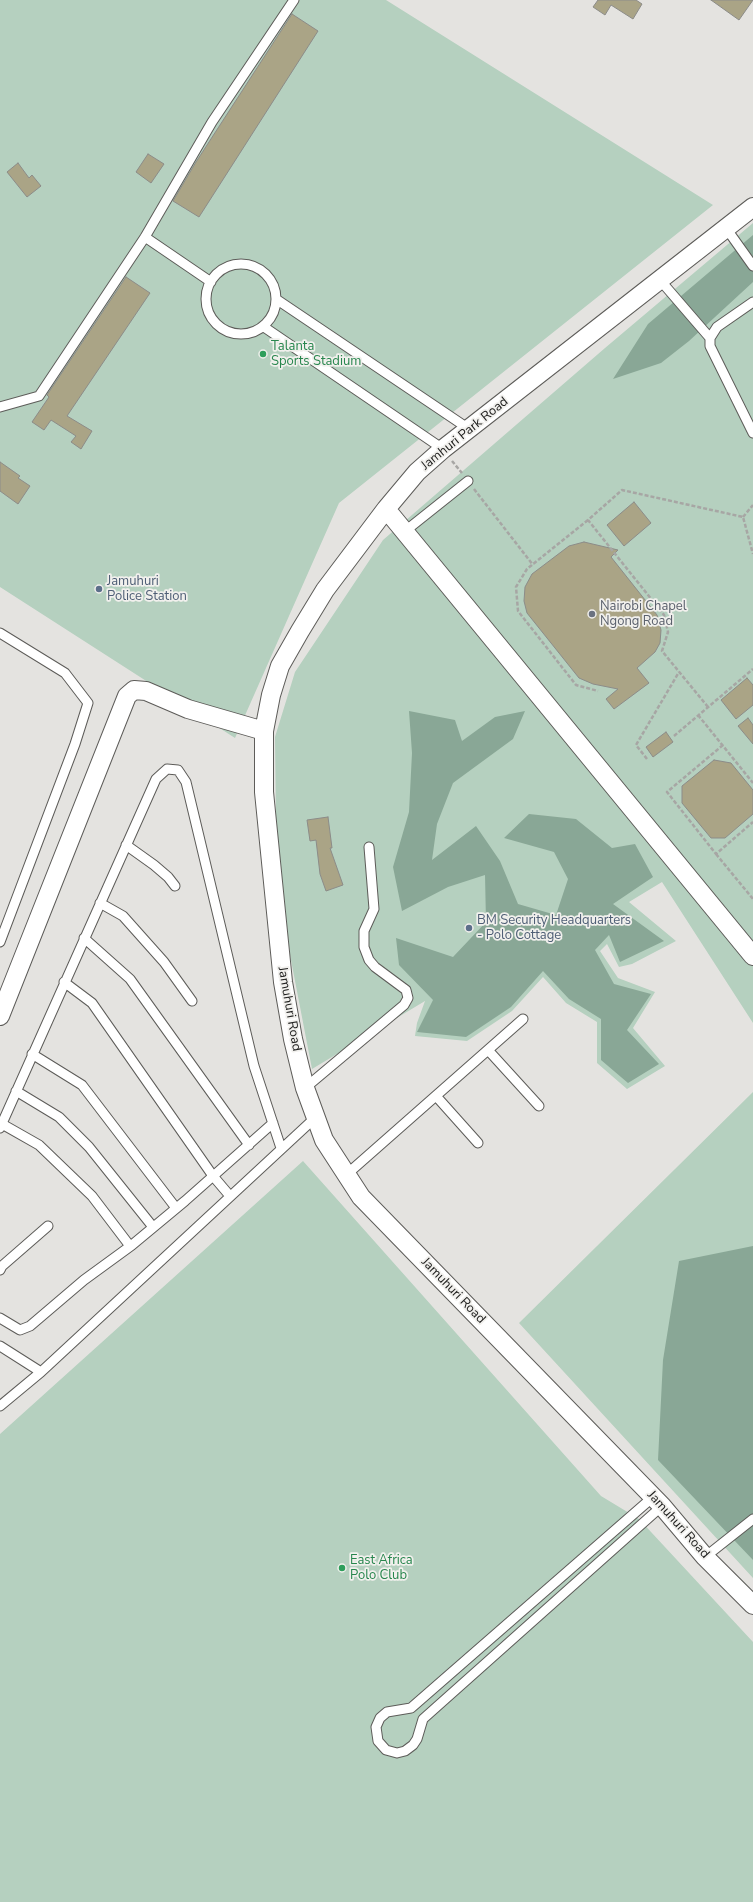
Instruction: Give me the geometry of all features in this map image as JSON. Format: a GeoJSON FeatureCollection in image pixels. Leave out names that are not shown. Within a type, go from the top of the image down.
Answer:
{"type":"FeatureCollection","features":[{"type":"Feature","properties":{"kind":"street","name":"Jamhuri Park Road"},"geometry":{"type":"LineString","coordinates":[[264,731],[271,695],[280,666],[325,590],[386,509],[417,472],[443,449],[753,207]]}},
{"type":"Feature","properties":{"kind":"street"},"geometry":{"type":"LineString","coordinates":[[386,509],[753,956]]}},
{"type":"Feature","properties":{"kind":"street"},"geometry":{"type":"LineString","coordinates":[[0,1016],[127,696],[130,692],[134,690],[146,691],[188,709],[264,731]]}},
{"type":"Feature","properties":{"kind":"street","name":"Jamuhuri Road"},"geometry":{"type":"LineString","coordinates":[[264,731],[264,792],[276,925],[291,1032],[305,1088],[324,1140],[361,1197],[658,1501],[705,1557],[753,1606]]}},
{"type":"Feature","properties":{"kind":"lane"},"geometry":{"type":"LineString","coordinates":[[0,408],[39,396],[145,237],[212,122],[294,0]]}},
{"type":"Feature","properties":{"kind":"lane"},"geometry":{"type":"LineString","coordinates":[[726,228],[753,266]]}},
{"type":"Feature","properties":{"kind":"lane"},"geometry":{"type":"LineString","coordinates":[[145,237],[211,282]]}},
{"type":"Feature","properties":{"kind":"lane"},"geometry":{"type":"LineString","coordinates":[[244,264],[255,267],[265,274],[273,284],[276,307],[271,318],[264,327],[243,335],[222,329],[214,321],[206,300],[211,282],[221,271],[232,266],[244,264]]}},
{"type":"Feature","properties":{"kind":"lane"},"geometry":{"type":"LineString","coordinates":[[660,280],[710,338]]}},
{"type":"Feature","properties":{"kind":"lane"},"geometry":{"type":"LineString","coordinates":[[276,299],[469,429]]}},
{"type":"Feature","properties":{"kind":"lane"},"geometry":{"type":"LineString","coordinates":[[753,302],[717,327],[710,338],[710,346],[753,434]]}},
{"type":"Feature","properties":{"kind":"lane"},"geometry":{"type":"LineString","coordinates":[[264,327],[443,449]]}},
{"type":"Feature","properties":{"kind":"lane"},"geometry":{"type":"LineString","coordinates":[[404,532],[468,481]]}},
{"type":"Feature","properties":{"kind":"lane"},"geometry":{"type":"LineString","coordinates":[[0,633],[65,673],[88,703],[75,744],[0,942]]}},
{"type":"Feature","properties":{"kind":"lane"},"geometry":{"type":"LineString","coordinates":[[130,1246],[92,1196],[39,1145],[1,1126],[64,982],[156,779],[167,769],[178,770],[186,782],[254,1066],[281,1148]]}},
{"type":"Feature","properties":{"kind":"lane"},"geometry":{"type":"LineString","coordinates":[[126,845],[154,865],[168,877],[175,886]]}},
{"type":"Feature","properties":{"kind":"lane"},"geometry":{"type":"LineString","coordinates":[[305,1088],[404,1005],[408,998],[406,990],[375,967],[364,947],[364,931],[374,909],[370,847]]}},
{"type":"Feature","properties":{"kind":"lane"},"geometry":{"type":"LineString","coordinates":[[100,903],[123,916],[164,962],[192,1002]]}},
{"type":"Feature","properties":{"kind":"lane"},"geometry":{"type":"LineString","coordinates":[[84,938],[130,979],[249,1145]]}},
{"type":"Feature","properties":{"kind":"lane"},"geometry":{"type":"LineString","coordinates":[[64,982],[92,1003],[213,1176],[230,1196]]}},
{"type":"Feature","properties":{"kind":"lane"},"geometry":{"type":"LineString","coordinates":[[346,1175],[523,1019]]}},
{"type":"Feature","properties":{"kind":"lane"},"geometry":{"type":"LineString","coordinates":[[488,1050],[539,1106]]}},
{"type":"Feature","properties":{"kind":"lane"},"geometry":{"type":"LineString","coordinates":[[32,1054],[82,1085],[176,1208]]}},
{"type":"Feature","properties":{"kind":"lane"},"geometry":{"type":"LineString","coordinates":[[16,1091],[59,1117],[89,1147],[153,1227]]}},
{"type":"Feature","properties":{"kind":"lane"},"geometry":{"type":"LineString","coordinates":[[436,1096],[478,1143]]}},
{"type":"Feature","properties":{"kind":"lane"},"geometry":{"type":"LineString","coordinates":[[0,1406],[41,1372],[316,1116]]}},
{"type":"Feature","properties":{"kind":"lane"},"geometry":{"type":"LineString","coordinates":[[0,1318],[20,1330],[30,1326],[84,1280],[130,1246],[176,1208],[273,1123]]}},
{"type":"Feature","properties":{"kind":"lane"},"geometry":{"type":"LineString","coordinates":[[0,1270],[2,1266],[48,1226]]}},
{"type":"Feature","properties":{"kind":"lane"},"geometry":{"type":"LineString","coordinates":[[0,1346],[41,1372]]}},
{"type":"Feature","properties":{"kind":"lane"},"geometry":{"type":"LineString","coordinates":[[658,1501],[423,1719],[417,1739],[413,1745],[405,1751],[397,1753],[386,1750],[378,1741],[376,1727],[380,1718],[387,1712],[411,1708],[658,1501]]}},
{"type":"Feature","properties":{"kind":"lane"},"geometry":{"type":"LineString","coordinates":[[705,1557],[753,1519]]}},
{"type":"Feature","properties":{"kind":"path"},"geometry":{"type":"LineString","coordinates":[[443,449],[533,565]]}},
{"type":"Feature","properties":{"kind":"path"},"geometry":{"type":"LineString","coordinates":[[598,691],[576,685],[518,611],[516,586],[527,569],[588,520],[622,490],[743,517]]}},
{"type":"Feature","properties":{"kind":"path"},"geometry":{"type":"LineString","coordinates":[[743,517],[753,505]]}},
{"type":"Feature","properties":{"kind":"path"},"geometry":{"type":"LineString","coordinates":[[743,517],[753,554]]}},
{"type":"Feature","properties":{"kind":"path"},"geometry":{"type":"LineString","coordinates":[[588,520],[664,615],[668,632],[662,651],[708,707]]}},
{"type":"Feature","properties":{"kind":"path"},"geometry":{"type":"LineString","coordinates":[[674,736],[753,669]]}},
{"type":"Feature","properties":{"kind":"path"},"geometry":{"type":"LineString","coordinates":[[647,759],[636,744],[679,672]]}},
{"type":"Feature","properties":{"kind":"path"},"geometry":{"type":"LineString","coordinates":[[698,715],[753,783]]}},
{"type":"Feature","properties":{"kind":"path"},"geometry":{"type":"LineString","coordinates":[[723,745],[667,792],[753,899]]}},
{"type":"Feature","properties":{"kind":"path"},"geometry":{"type":"LineString","coordinates":[[716,854],[753,822]]}},
{"type":"Feature","properties":{"kind":"green space","name":"Talanta Sports Stadium"},"geometry":{"type":"Polygon","coordinates":[[[0,0],[386,0],[713,205],[339,503],[235,738],[0,587],[0,0]]]}},
{"type":"Feature","properties":{"kind":"green space"},"geometry":{"type":"Polygon","coordinates":[[[753,223],[753,1023],[662,882],[629,902],[676,941],[632,964],[619,967],[607,944],[600,951],[618,978],[655,992],[633,1028],[665,1066],[627,1089],[597,1063],[597,1022],[566,1003],[543,977],[512,1011],[467,1041],[415,1036],[417,1023],[425,1001],[312,1069],[290,955],[276,821],[275,737],[295,672],[383,540],[605,348],[753,223]]]}},
{"type":"Feature","properties":{"kind":"green space"},"geometry":{"type":"Polygon","coordinates":[[[753,235],[753,282],[689,341],[661,363],[613,379],[648,324],[753,235]]]}},
{"type":"Feature","properties":{"kind":"green space"},"geometry":{"type":"Polygon","coordinates":[[[409,711],[455,720],[462,741],[495,717],[525,711],[513,739],[453,783],[437,824],[432,860],[476,826],[500,861],[518,904],[556,915],[568,879],[554,852],[504,838],[529,814],[576,819],[612,848],[635,844],[653,877],[613,904],[664,941],[620,962],[609,935],[595,950],[614,984],[651,994],[627,1030],[659,1064],[628,1083],[601,1060],[601,1019],[569,999],[543,971],[511,1007],[466,1037],[417,1032],[433,1000],[399,965],[396,938],[453,957],[486,922],[485,875],[448,887],[402,911],[393,867],[409,812],[412,753],[409,711]]]}},
{"type":"Feature","properties":{"kind":"green space"},"geometry":{"type":"Polygon","coordinates":[[[753,1092],[753,1578],[519,1323],[753,1092]]]}},
{"type":"Feature","properties":{"kind":"green space","name":"East Africa Polo Club"},"geometry":{"type":"Polygon","coordinates":[[[303,1161],[601,1496],[639,1519],[753,1642],[753,1902],[0,1902],[0,1434],[303,1161]]]}},
{"type":"Feature","properties":{"kind":"green space"},"geometry":{"type":"Polygon","coordinates":[[[753,1246],[753,1560],[658,1460],[663,1360],[679,1261],[753,1246]]]}},
{"type":"Feature","properties":{"kind":"building"},"geometry":{"type":"Polygon","coordinates":[[[598,0],[636,0],[642,4],[633,19],[611,5],[605,15],[593,7],[598,0]]]}},
{"type":"Feature","properties":{"kind":"building"},"geometry":{"type":"Polygon","coordinates":[[[711,0],[753,0],[739,20],[711,0]]]}},
{"type":"Feature","properties":{"kind":"building"},"geometry":{"type":"Polygon","coordinates":[[[292,14],[318,31],[199,217],[173,201],[196,162],[292,14]]]}},
{"type":"Feature","properties":{"kind":"building"},"geometry":{"type":"Polygon","coordinates":[[[148,154],[164,164],[151,183],[136,172],[148,154]]]}},
{"type":"Feature","properties":{"kind":"building"},"geometry":{"type":"Polygon","coordinates":[[[18,163],[29,178],[32,175],[41,186],[27,197],[7,172],[18,163]]]}},
{"type":"Feature","properties":{"kind":"building"},"geometry":{"type":"Polygon","coordinates":[[[126,277],[150,293],[67,416],[92,431],[81,449],[71,442],[76,436],[51,420],[44,430],[32,422],[49,397],[47,395],[126,277]]]}},
{"type":"Feature","properties":{"kind":"building"},"geometry":{"type":"Polygon","coordinates":[[[0,462],[20,476],[18,478],[30,486],[18,504],[0,491],[0,462]]]}},
{"type":"Feature","properties":{"kind":"building"},"geometry":{"type":"Polygon","coordinates":[[[634,502],[651,523],[624,546],[607,525],[634,502]]]}},
{"type":"Feature","properties":{"kind":"building","name":"Nairobi Chapel Ngong Road"},"geometry":{"type":"Polygon","coordinates":[[[584,542],[618,550],[611,557],[657,615],[661,630],[660,643],[655,652],[637,668],[649,683],[614,709],[606,699],[618,689],[593,684],[579,678],[527,613],[524,601],[525,587],[532,574],[569,546],[584,542]]]}},
{"type":"Feature","properties":{"kind":"building"},"geometry":{"type":"Polygon","coordinates":[[[747,678],[753,685],[753,705],[736,719],[721,700],[747,678]]]}},
{"type":"Feature","properties":{"kind":"building"},"geometry":{"type":"Polygon","coordinates":[[[748,718],[753,725],[753,744],[738,726],[748,718]]]}},
{"type":"Feature","properties":{"kind":"building"},"geometry":{"type":"Polygon","coordinates":[[[666,732],[673,742],[653,757],[646,747],[666,732]]]}},
{"type":"Feature","properties":{"kind":"building"},"geometry":{"type":"Polygon","coordinates":[[[714,760],[731,763],[753,790],[753,814],[725,838],[711,838],[682,803],[682,786],[714,760]]]}},
{"type":"Feature","properties":{"kind":"building"},"geometry":{"type":"Polygon","coordinates":[[[328,817],[332,848],[330,848],[343,885],[326,891],[320,874],[316,840],[310,841],[307,820],[328,817]]]}},
{"type":"Feature","properties":{"kind":"place","name":"Talanta Sports Stadium"},"geometry":{"type":"Point","coordinates":[263,354]}},
{"type":"Feature","properties":{"kind":"place","name":"Jamuhuri Police Station"},"geometry":{"type":"Point","coordinates":[99,589]}},
{"type":"Feature","properties":{"kind":"place","name":"Nairobi Chapel Ngong Road"},"geometry":{"type":"Point","coordinates":[592,614]}},
{"type":"Feature","properties":{"kind":"place","name":"BM Security Headquarters - Polo Cottage"},"geometry":{"type":"Point","coordinates":[469,928]}},
{"type":"Feature","properties":{"kind":"place","name":"East Africa Polo Club"},"geometry":{"type":"Point","coordinates":[342,1568]}}]}
